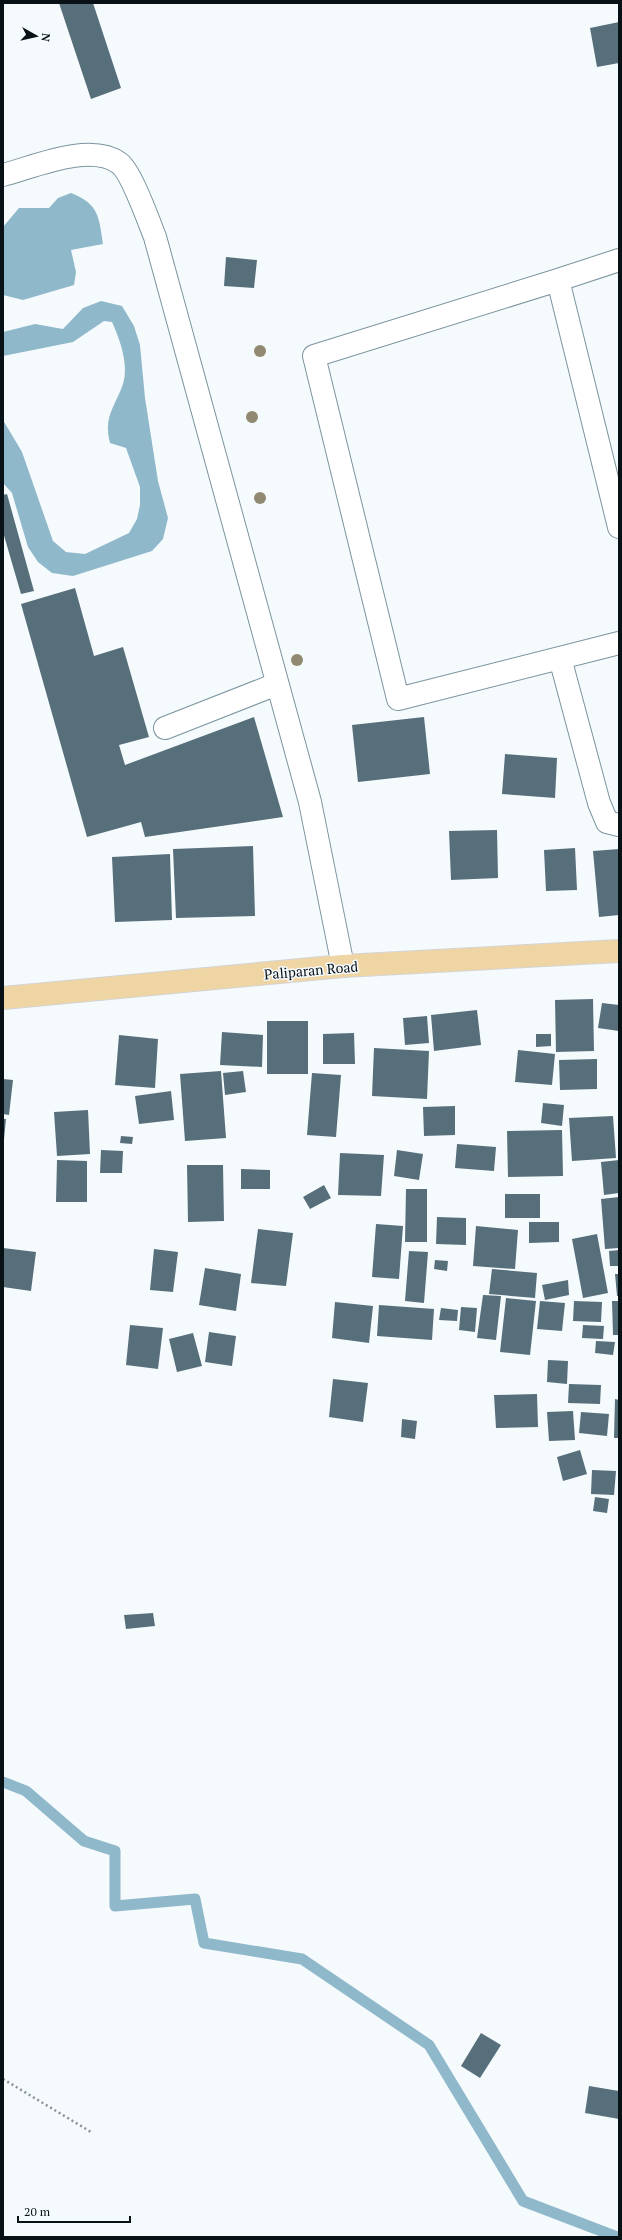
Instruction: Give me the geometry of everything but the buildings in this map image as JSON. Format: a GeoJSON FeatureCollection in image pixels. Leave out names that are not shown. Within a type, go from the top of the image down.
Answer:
{"type":"FeatureCollection","features":[{"type":"Feature","properties":{"kind":"main road","name":"Paliparan Road"},"geometry":{"type":"LineString","coordinates":[[3,998],[343,966],[619,951]]}},
{"type":"Feature","properties":{"kind":"lane"},"geometry":{"type":"LineString","coordinates":[[3,176],[76,156],[97,154],[120,163],[132,183],[155,237],[310,802],[343,966]]}},
{"type":"Feature","properties":{"kind":"lane"},"geometry":{"type":"LineString","coordinates":[[619,260],[314,356],[398,699],[619,643]]}},
{"type":"Feature","properties":{"kind":"lane"},"geometry":{"type":"LineString","coordinates":[[558,280],[619,527]]}},
{"type":"Feature","properties":{"kind":"lane"},"geometry":{"type":"LineString","coordinates":[[560,658],[599,803],[607,822],[619,825]]}},
{"type":"Feature","properties":{"kind":"lane"},"geometry":{"type":"LineString","coordinates":[[165,728],[277,684]]}},
{"type":"Feature","properties":{"kind":"path"},"geometry":{"type":"LineString","coordinates":[[3,2079],[91,2132]]}},
{"type":"Feature","properties":{"kind":"water"},"geometry":{"type":"Polygon","coordinates":[[[71,193],[87,202],[96,212],[103,244],[71,250],[76,272],[74,285],[23,300],[3,295],[3,227],[19,208],[49,208],[58,198],[71,193]]]}},
{"type":"Feature","properties":{"kind":"water"},"geometry":{"type":"Polygon","coordinates":[[[101,301],[122,306],[134,326],[140,345],[145,398],[158,481],[168,518],[163,539],[152,551],[73,576],[52,573],[38,562],[28,547],[12,493],[3,483],[3,420],[22,452],[53,541],[66,552],[85,554],[129,533],[137,519],[140,505],[140,487],[126,448],[110,443],[108,434],[111,412],[125,376],[121,344],[112,322],[104,321],[73,342],[3,356],[3,332],[35,324],[63,329],[83,308],[101,301]]]}},
{"type":"Feature","properties":{"kind":"waterway"},"geometry":{"type":"LineString","coordinates":[[3,1782],[26,1791],[84,1841],[115,1851],[115,1906],[195,1899],[204,1943],[302,1959],[429,2045],[523,2201],[617,2237]]}}]}
